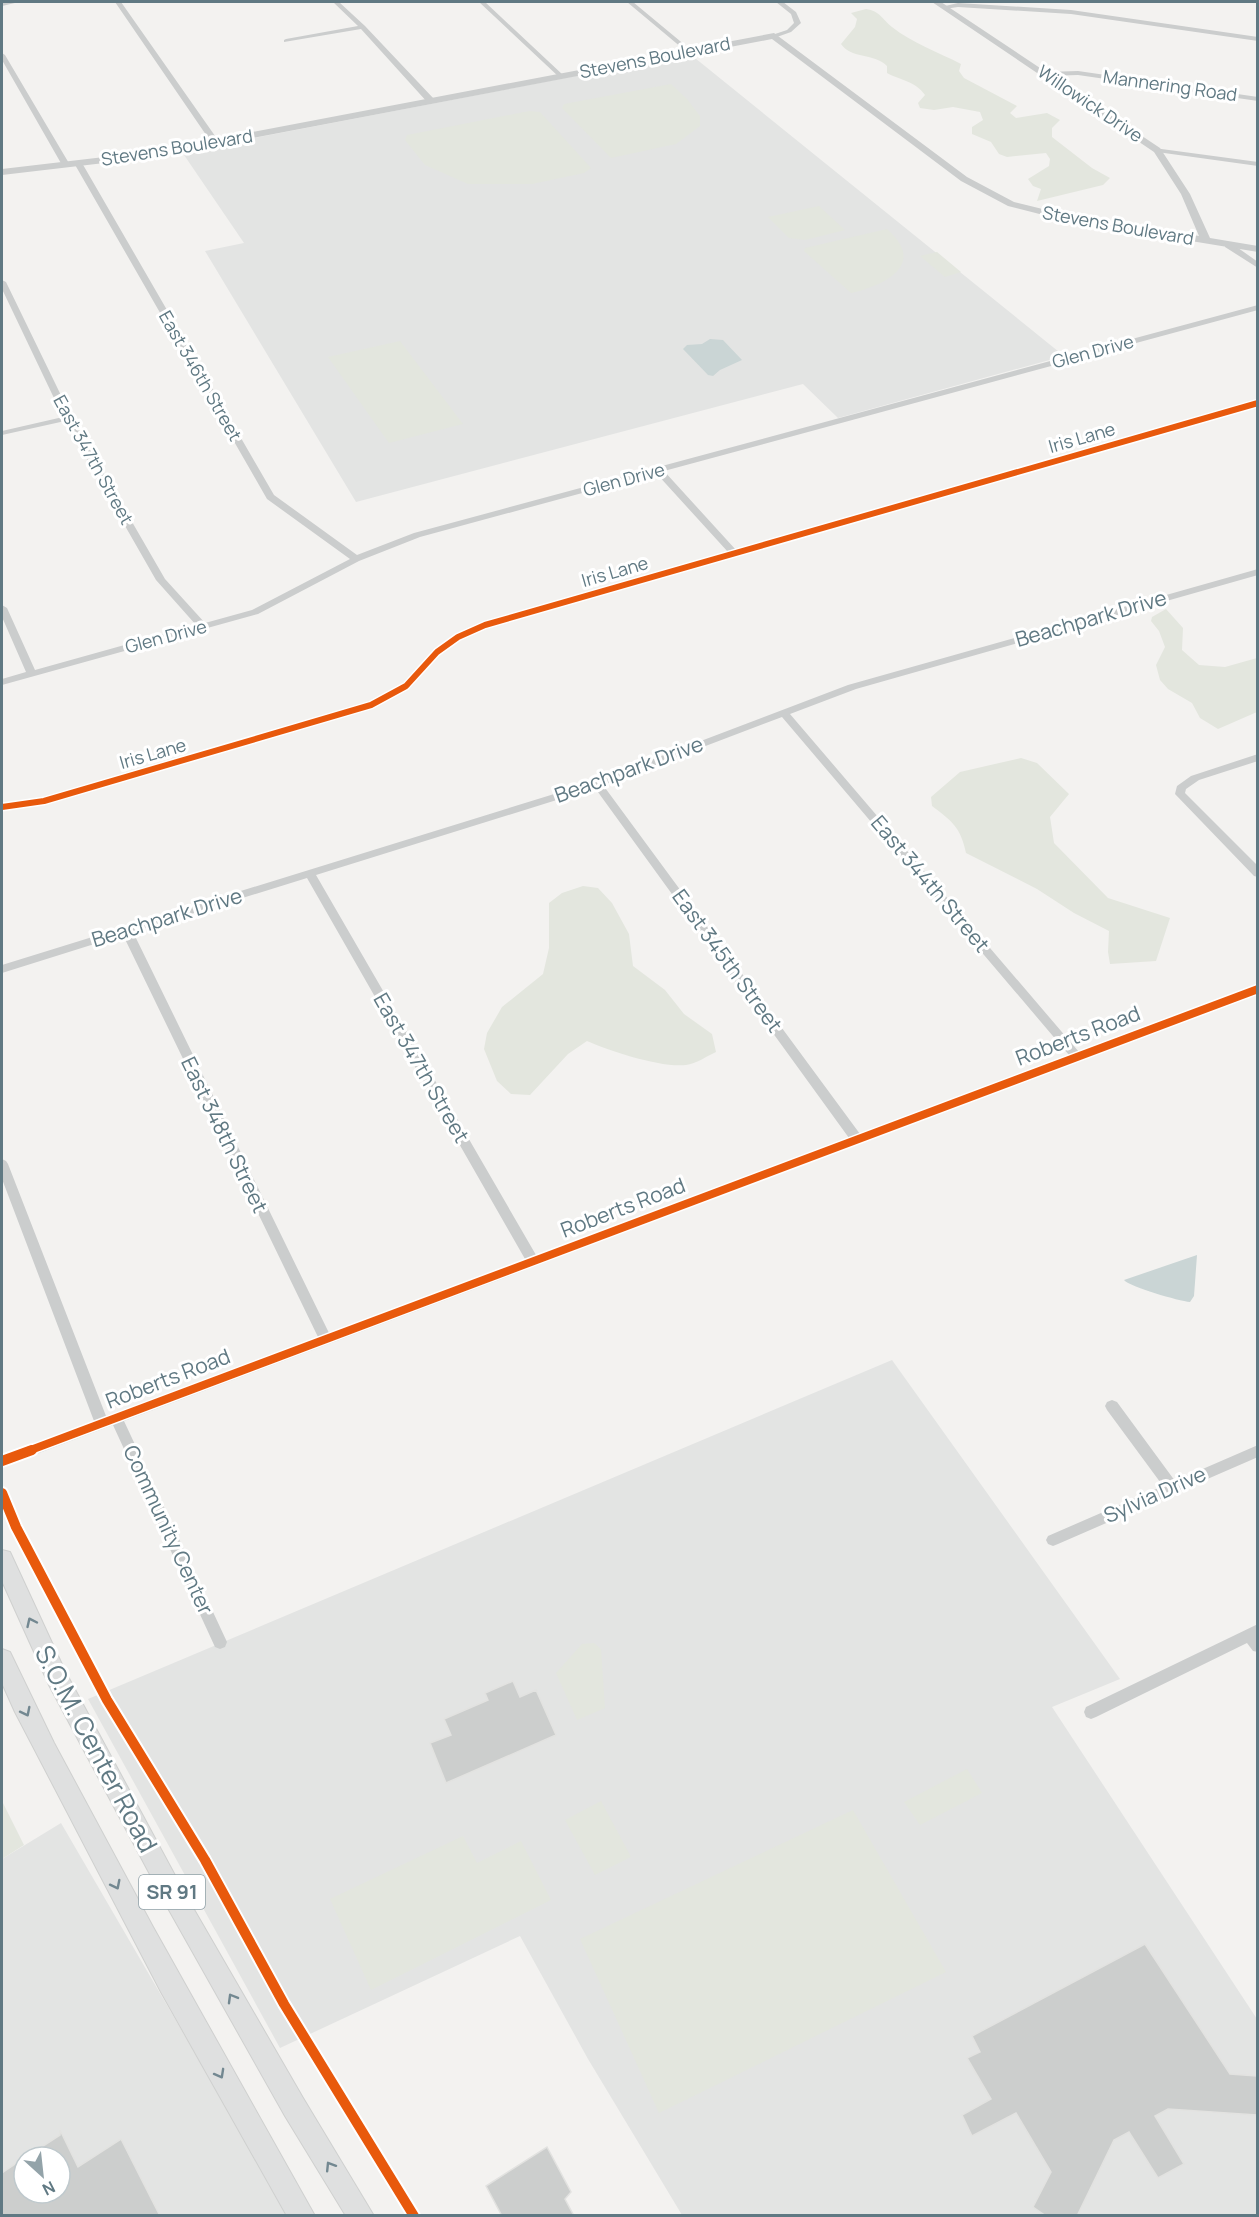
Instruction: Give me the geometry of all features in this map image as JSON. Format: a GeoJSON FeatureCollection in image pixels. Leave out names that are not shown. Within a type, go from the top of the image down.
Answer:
{"type":"FeatureCollection","features":[{"type":"Feature","properties":{"kind":"main road","name":"S.O.M. Center Road"},"geometry":{"type":"LineString","coordinates":[[2,1559],[57,1678],[177,1902],[294,2107],[361,2216]]}},
{"type":"Feature","properties":{"kind":"main road","name":"S.O.M. Center Road"},"geometry":{"type":"LineString","coordinates":[[2,1659],[19,1698],[138,1926],[254,2135],[302,2216]]}},
{"type":"Feature","properties":{"kind":"street"},"geometry":{"type":"LineString","coordinates":[[5,3],[16,2]]}},
{"type":"Feature","properties":{"kind":"street"},"geometry":{"type":"LineString","coordinates":[[118,2],[216,143]]}},
{"type":"Feature","properties":{"kind":"street"},"geometry":{"type":"LineString","coordinates":[[336,2],[363,27],[432,101]]}},
{"type":"Feature","properties":{"kind":"street"},"geometry":{"type":"LineString","coordinates":[[482,2],[561,76]]}},
{"type":"Feature","properties":{"kind":"street"},"geometry":{"type":"LineString","coordinates":[[630,2],[690,52]]}},
{"type":"Feature","properties":{"kind":"street"},"geometry":{"type":"LineString","coordinates":[[774,36],[789,31],[798,23],[794,13],[779,2]]}},
{"type":"Feature","properties":{"kind":"street"},"geometry":{"type":"LineString","coordinates":[[940,4],[1071,12],[1257,39]]}},
{"type":"Feature","properties":{"kind":"street","name":"Willowick Drive"},"geometry":{"type":"LineString","coordinates":[[940,4],[1157,150],[1176,173],[1193,204],[1206,241]]}},
{"type":"Feature","properties":{"kind":"street"},"geometry":{"type":"LineString","coordinates":[[286,41],[363,27]]}},
{"type":"Feature","properties":{"kind":"street","name":"Stevens Boulevard"},"geometry":{"type":"LineString","coordinates":[[2,172],[147,155],[216,143],[774,36],[964,179],[989,194],[1034,211],[1257,249]]}},
{"type":"Feature","properties":{"kind":"street"},"geometry":{"type":"LineString","coordinates":[[2,54],[66,165]]}},
{"type":"Feature","properties":{"kind":"street","name":"Mannering Road"},"geometry":{"type":"LineString","coordinates":[[1046,74],[1078,74],[1257,99]]}},
{"type":"Feature","properties":{"kind":"street"},"geometry":{"type":"LineString","coordinates":[[1157,150],[1257,164]]}},
{"type":"Feature","properties":{"kind":"street","name":"East 346th Street"},"geometry":{"type":"LineString","coordinates":[[78,164],[270,497],[356,559]]}},
{"type":"Feature","properties":{"kind":"street"},"geometry":{"type":"LineString","coordinates":[[1228,245],[1257,266]]}},
{"type":"Feature","properties":{"kind":"street","name":"East 347th Street"},"geometry":{"type":"LineString","coordinates":[[2,282],[68,418],[161,580],[203,627]]}},
{"type":"Feature","properties":{"kind":"street","name":"Glen Drive"},"geometry":{"type":"LineString","coordinates":[[2,682],[203,627],[270,606],[356,559],[417,536],[1257,308]]}},
{"type":"Feature","properties":{"kind":"street","name":"Iris Lane"},"geometry":{"type":"LineString","coordinates":[[2,807],[44,801],[371,705],[406,686],[437,652],[458,637],[485,625],[1257,403]]}},
{"type":"Feature","properties":{"kind":"street"},"geometry":{"type":"LineString","coordinates":[[2,433],[68,418]]}},
{"type":"Feature","properties":{"kind":"street"},"geometry":{"type":"LineString","coordinates":[[658,470],[734,553]]}},
{"type":"Feature","properties":{"kind":"street","name":"Beachpark Drive"},"geometry":{"type":"LineString","coordinates":[[2,969],[597,783],[852,687],[1257,572]]}},
{"type":"Feature","properties":{"kind":"street"},"geometry":{"type":"LineString","coordinates":[[2,608],[32,674]]}},
{"type":"Feature","properties":{"kind":"street","name":"East 344th Street"},"geometry":{"type":"LineString","coordinates":[[784,713],[1076,1056]]}},
{"type":"Feature","properties":{"kind":"street"},"geometry":{"type":"LineString","coordinates":[[1257,757],[1195,778],[1181,788],[1182,798],[1257,873]]}},
{"type":"Feature","properties":{"kind":"street","name":"East 345th Street"},"geometry":{"type":"LineString","coordinates":[[597,783],[857,1139]]}},
{"type":"Feature","properties":{"kind":"street","name":"East 347th Street"},"geometry":{"type":"LineString","coordinates":[[310,874],[532,1261]]}},
{"type":"Feature","properties":{"kind":"street","name":"East 348th Street"},"geometry":{"type":"LineString","coordinates":[[126,930],[168,1021],[325,1338]]}},
{"type":"Feature","properties":{"kind":"street","name":"Roberts Road"},"geometry":{"type":"LineString","coordinates":[[2,1461],[1257,989]]}},
{"type":"Feature","properties":{"kind":"street"},"geometry":{"type":"LineString","coordinates":[[2,1164],[102,1424]]}},
{"type":"Feature","properties":{"kind":"street"},"geometry":{"type":"LineString","coordinates":[[1112,1406],[1172,1488]]}},
{"type":"Feature","properties":{"kind":"street","name":"Community Center"},"geometry":{"type":"LineString","coordinates":[[116,1418],[220,1642]]}},
{"type":"Feature","properties":{"kind":"street","name":"Sylvia Drive"},"geometry":{"type":"LineString","coordinates":[[1053,1540],[1257,1451]]}},
{"type":"Feature","properties":{"kind":"street"},"geometry":{"type":"LineString","coordinates":[[1091,1712],[1255,1637]]}},
{"type":"Feature","properties":{"kind":"shaded area"},"geometry":{"type":"Polygon","coordinates":[[[866,9],[878,13],[908,38],[961,64],[959,71],[964,78],[1017,106],[1010,113],[1016,118],[1047,113],[1060,120],[1052,128],[1052,137],[1092,168],[1110,178],[1103,185],[1037,201],[1041,189],[1033,186],[1028,179],[1049,166],[1050,159],[1046,153],[1007,157],[999,154],[991,142],[972,134],[972,127],[983,120],[980,112],[953,107],[934,110],[920,108],[918,103],[925,95],[921,90],[887,73],[887,66],[882,62],[845,49],[841,44],[855,27],[857,19],[851,13],[866,9]]]}},
{"type":"Feature","properties":{"kind":"shaded area"},"geometry":{"type":"Polygon","coordinates":[[[690,54],[1064,356],[838,418],[803,384],[356,502],[205,251],[244,243],[182,152],[690,54]]]}},
{"type":"Feature","properties":{"kind":"shaded area"},"geometry":{"type":"Polygon","coordinates":[[[671,84],[700,116],[700,126],[676,144],[611,158],[562,108],[564,104],[671,84]]]}},
{"type":"Feature","properties":{"kind":"shaded area"},"geometry":{"type":"Polygon","coordinates":[[[529,111],[540,112],[591,168],[584,173],[532,184],[468,184],[425,165],[405,140],[407,135],[529,111]]]}},
{"type":"Feature","properties":{"kind":"shaded area"},"geometry":{"type":"Polygon","coordinates":[[[819,206],[845,230],[805,240],[789,238],[768,217],[819,206]]]}},
{"type":"Feature","properties":{"kind":"shaded area"},"geometry":{"type":"Polygon","coordinates":[[[887,229],[898,241],[903,253],[902,263],[897,271],[877,285],[851,293],[804,251],[805,248],[887,229]]]}},
{"type":"Feature","properties":{"kind":"shaded area"},"geometry":{"type":"Polygon","coordinates":[[[937,252],[961,272],[945,277],[920,256],[937,252]]]}},
{"type":"Feature","properties":{"kind":"shaded area"},"geometry":{"type":"Polygon","coordinates":[[[710,339],[723,340],[742,360],[720,370],[713,376],[708,375],[683,349],[687,345],[702,344],[710,339]]]}},
{"type":"Feature","properties":{"kind":"shaded area"},"geometry":{"type":"Polygon","coordinates":[[[400,341],[463,424],[389,443],[328,357],[400,341]]]}},
{"type":"Feature","properties":{"kind":"shaded area"},"geometry":{"type":"Polygon","coordinates":[[[1166,609],[1183,628],[1182,650],[1199,665],[1225,667],[1257,658],[1257,712],[1218,729],[1200,718],[1192,703],[1168,689],[1160,680],[1156,665],[1165,647],[1159,631],[1151,621],[1152,617],[1166,609]]]}},
{"type":"Feature","properties":{"kind":"shaded area"},"geometry":{"type":"Polygon","coordinates":[[[1021,758],[1037,763],[1069,794],[1050,817],[1054,843],[1108,898],[1170,918],[1156,961],[1110,964],[1109,931],[1074,913],[1037,889],[966,853],[955,826],[932,806],[931,797],[960,772],[1021,758]]]}},
{"type":"Feature","properties":{"kind":"shaded area"},"geometry":{"type":"Polygon","coordinates":[[[583,886],[598,888],[612,903],[629,934],[633,966],[665,990],[684,1014],[712,1034],[716,1052],[686,1065],[663,1064],[636,1058],[587,1041],[568,1054],[530,1095],[511,1094],[497,1081],[484,1049],[487,1033],[502,1007],[543,974],[549,948],[549,903],[562,893],[583,886]]]}},
{"type":"Feature","properties":{"kind":"shaded area"},"geometry":{"type":"Polygon","coordinates":[[[1197,1255],[1194,1296],[1190,1302],[1145,1290],[1124,1280],[1197,1255]]]}},
{"type":"Feature","properties":{"kind":"shaded area"},"geometry":{"type":"Polygon","coordinates":[[[892,1360],[1120,1679],[1052,1707],[1257,2019],[1257,2215],[682,2215],[588,2059],[520,1936],[280,2048],[88,1699],[892,1360]]]}},
{"type":"Feature","properties":{"kind":"shaded area"},"geometry":{"type":"Polygon","coordinates":[[[594,1643],[601,1649],[605,1708],[577,1720],[556,1673],[582,1644],[594,1643]]]}},
{"type":"Feature","properties":{"kind":"shaded area"},"geometry":{"type":"Polygon","coordinates":[[[967,1769],[982,1793],[920,1825],[904,1802],[967,1769]]]}},
{"type":"Feature","properties":{"kind":"shaded area"},"geometry":{"type":"Polygon","coordinates":[[[2,1801],[24,1845],[2,1859],[2,1801]]]}},
{"type":"Feature","properties":{"kind":"shaded area"},"geometry":{"type":"Polygon","coordinates":[[[601,1801],[631,1857],[595,1875],[565,1820],[601,1801]]]}},
{"type":"Feature","properties":{"kind":"shaded area"},"geometry":{"type":"Polygon","coordinates":[[[853,1810],[946,1972],[659,2113],[580,1939],[853,1810]]]}},
{"type":"Feature","properties":{"kind":"shaded area"},"geometry":{"type":"Polygon","coordinates":[[[61,1823],[289,2215],[2,2216],[2,1859],[61,1823]]]}},
{"type":"Feature","properties":{"kind":"shaded area"},"geometry":{"type":"Polygon","coordinates":[[[463,1836],[477,1863],[521,1841],[551,1900],[371,1990],[330,1899],[463,1836]]]}},
{"type":"Feature","properties":{"kind":"building"},"geometry":{"type":"Polygon","coordinates":[[[513,1681],[520,1697],[536,1690],[556,1735],[446,1783],[430,1743],[451,1735],[444,1719],[488,1700],[485,1693],[513,1681]]]}},
{"type":"Feature","properties":{"kind":"building"},"geometry":{"type":"Polygon","coordinates":[[[1145,1944],[1230,2074],[1257,2076],[1257,2115],[1168,2109],[1155,2116],[1184,2164],[1158,2178],[1129,2132],[1114,2140],[1077,2216],[1046,2216],[1033,2207],[1051,2172],[1016,2113],[972,2136],[962,2115],[991,2099],[967,2058],[980,2052],[972,2036],[1145,1944]]]}},
{"type":"Feature","properties":{"kind":"building"},"geometry":{"type":"Polygon","coordinates":[[[60,2130],[67,2145],[45,2145],[60,2135],[60,2130]]]}},
{"type":"Feature","properties":{"kind":"building"},"geometry":{"type":"Polygon","coordinates":[[[121,2139],[160,2216],[2,2216],[2,2173],[12,2166],[12,2205],[72,2205],[72,2155],[78,2167],[121,2139]]]}},
{"type":"Feature","properties":{"kind":"building"},"geometry":{"type":"Polygon","coordinates":[[[547,2147],[571,2192],[565,2199],[574,2216],[502,2216],[486,2186],[547,2147]]]}},
{"type":"Feature","properties":{"kind":"cycle path"},"geometry":{"type":"LineString","coordinates":[[2,807],[44,801],[371,705],[406,686],[437,652],[458,637],[485,625],[1258,403]]}},
{"type":"Feature","properties":{"kind":"cycle path"},"geometry":{"type":"LineString","coordinates":[[2,1461],[1258,989]]}},
{"type":"Feature","properties":{"kind":"cycle path"},"geometry":{"type":"LineString","coordinates":[[2,1493],[16,1527],[107,1700],[205,1860],[284,2004],[414,2216]]}}]}
